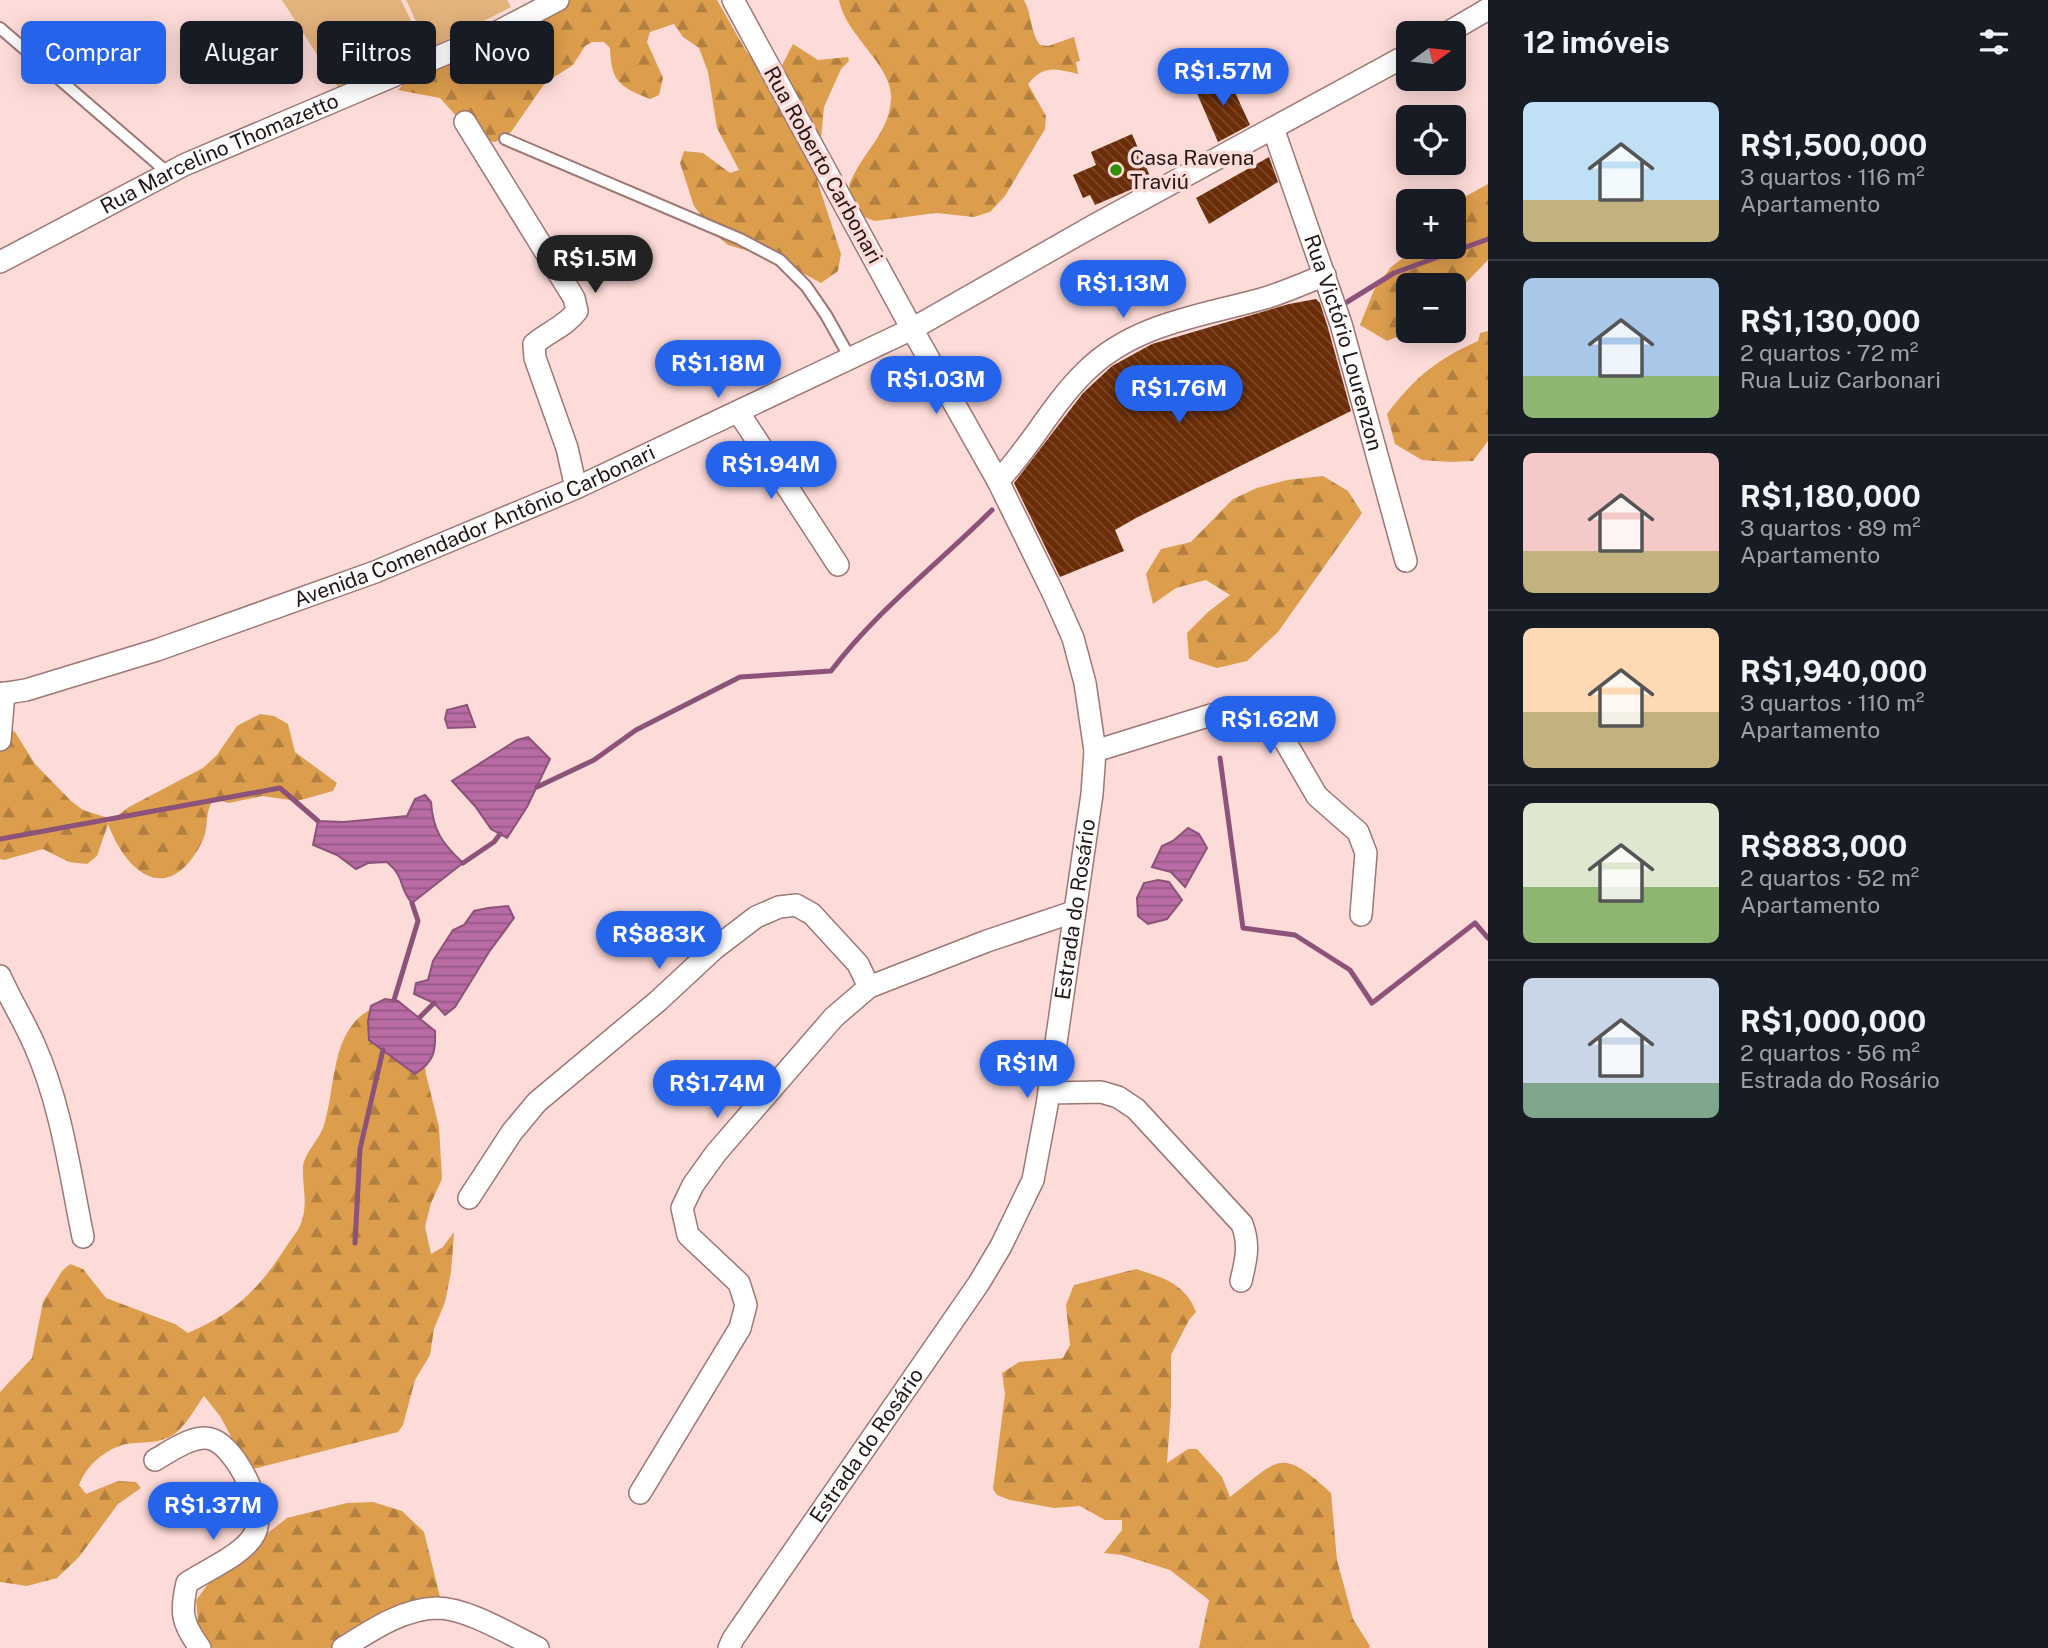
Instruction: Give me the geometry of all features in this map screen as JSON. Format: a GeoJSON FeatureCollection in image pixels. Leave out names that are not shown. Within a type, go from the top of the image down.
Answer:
{"type":"FeatureCollection","features":[{"type":"Feature","properties":{"kind":"street","name":"Rua Marcelino Thomazetto"},"geometry":{"type":"LineString","coordinates":[[0,262],[168,173],[499,31],[558,0]]}},
{"type":"Feature","properties":{"kind":"street","name":"Rua Roberto Carbonari"},"geometry":{"type":"LineString","coordinates":[[733,0],[912,329]]}},
{"type":"Feature","properties":{"kind":"street"},"geometry":{"type":"LineString","coordinates":[[1466,22],[1488,9]]}},
{"type":"Feature","properties":{"kind":"street","name":"Avenida Comendador Antônio Carbonari"},"geometry":{"type":"LineString","coordinates":[[2,694],[26,690],[157,650],[375,572],[576,488],[912,329],[1093,226],[1396,61]]}},
{"type":"Feature","properties":{"kind":"street"},"geometry":{"type":"LineString","coordinates":[[465,122],[574,298],[577,311],[570,321],[544,335],[534,344],[535,358],[567,448],[576,488]]}},
{"type":"Feature","properties":{"kind":"street","name":"Rua Victório Lourenzon"},"geometry":{"type":"LineString","coordinates":[[1273,128],[1341,324],[1406,561]]}},
{"type":"Feature","properties":{"kind":"street"},"geometry":{"type":"LineString","coordinates":[[998,481],[1084,373],[1111,351],[1144,332],[1180,319],[1266,298],[1325,275]]}},
{"type":"Feature","properties":{"kind":"street","name":"Estrada do Rosário"},"geometry":{"type":"LineString","coordinates":[[729,1648],[979,1283],[1001,1246],[1033,1180],[1049,1093],[1092,794],[1095,751],[1085,683],[1073,638],[1054,593],[998,481],[912,329]]}},
{"type":"Feature","properties":{"kind":"street"},"geometry":{"type":"LineString","coordinates":[[739,413],[838,565]]}},
{"type":"Feature","properties":{"kind":"street"},"geometry":{"type":"LineString","coordinates":[[0,740],[2,694]]}},
{"type":"Feature","properties":{"kind":"street"},"geometry":{"type":"LineString","coordinates":[[1095,751],[1211,715],[1237,711],[1257,715],[1273,725],[1282,736],[1317,796],[1358,832],[1366,853],[1361,915]]}},
{"type":"Feature","properties":{"kind":"street"},"geometry":{"type":"LineString","coordinates":[[469,1198],[512,1132],[537,1102],[658,1001],[714,949],[756,917],[779,906],[796,905],[812,914],[858,964],[869,987]]}},
{"type":"Feature","properties":{"kind":"street"},"geometry":{"type":"LineString","coordinates":[[640,1493],[740,1328],[746,1305],[739,1283],[688,1234],[682,1208],[693,1185],[716,1153],[834,1017],[869,987],[987,941],[1073,912]]}},
{"type":"Feature","properties":{"kind":"street"},"geometry":{"type":"LineString","coordinates":[[0,976],[34,1044],[46,1076],[59,1123],[83,1237]]}},
{"type":"Feature","properties":{"kind":"street"},"geometry":{"type":"LineString","coordinates":[[1049,1093],[1101,1092],[1118,1097],[1136,1109],[1242,1224],[1247,1236],[1248,1251],[1241,1281]]}},
{"type":"Feature","properties":{"kind":"street"},"geometry":{"type":"LineString","coordinates":[[155,1460],[200,1438],[214,1440],[226,1449],[244,1475],[258,1509],[257,1530],[247,1546],[187,1583],[182,1606],[189,1632],[200,1648]]}},
{"type":"Feature","properties":{"kind":"street"},"geometry":{"type":"LineString","coordinates":[[343,1648],[398,1617],[439,1608],[476,1617],[538,1648]]}},
{"type":"Feature","properties":{"kind":"lane"},"geometry":{"type":"LineString","coordinates":[[0,29],[168,173]]}},
{"type":"Feature","properties":{"kind":"lane"},"geometry":{"type":"LineString","coordinates":[[505,139],[740,239],[780,260],[806,286],[850,358]]}},
{"type":"Feature","properties":{"kind":"green space"},"geometry":{"type":"Polygon","coordinates":[[[541,0],[717,0],[746,51],[769,75],[778,73],[793,44],[818,60],[848,57],[849,61],[841,69],[824,107],[817,180],[841,254],[838,271],[821,283],[777,259],[728,245],[716,235],[694,206],[680,163],[684,151],[703,153],[730,173],[739,170],[717,128],[708,72],[699,48],[683,37],[674,24],[650,32],[647,42],[663,78],[659,95],[650,99],[631,91],[619,82],[612,69],[610,48],[604,42],[592,42],[585,46],[573,65],[554,77],[554,21],[502,21],[541,0]]]}},
{"type":"Feature","properties":{"kind":"green space"},"geometry":{"type":"Polygon","coordinates":[[[839,0],[1024,0],[1040,45],[1048,46],[1074,37],[1080,61],[1076,62],[1078,74],[1045,71],[1028,84],[1046,116],[1045,129],[1005,196],[990,212],[974,217],[936,213],[875,221],[864,217],[850,204],[850,183],[885,123],[891,100],[885,75],[850,26],[839,0]]]}},
{"type":"Feature","properties":{"kind":"green space"},"geometry":{"type":"Polygon","coordinates":[[[450,49],[450,84],[544,84],[511,132],[495,142],[477,139],[440,98],[398,90],[404,84],[436,84],[436,57],[450,49]]]}},
{"type":"Feature","properties":{"kind":"green space"},"geometry":{"type":"Polygon","coordinates":[[[1488,184],[1488,260],[1466,283],[1466,273],[1396,273],[1396,337],[1387,341],[1360,325],[1374,290],[1391,267],[1402,259],[1466,259],[1466,196],[1488,184]]]}},
{"type":"Feature","properties":{"kind":"green space"},"geometry":{"type":"Polygon","coordinates":[[[1488,331],[1488,441],[1473,461],[1422,460],[1395,444],[1387,414],[1397,401],[1427,371],[1450,355],[1478,341],[1480,333],[1488,331]]]}},
{"type":"Feature","properties":{"kind":"green space"},"geometry":{"type":"Polygon","coordinates":[[[1323,476],[1348,491],[1362,513],[1278,632],[1247,661],[1217,668],[1189,659],[1187,633],[1230,595],[1206,580],[1176,588],[1153,604],[1146,574],[1161,549],[1191,542],[1233,499],[1257,488],[1287,480],[1323,476]]]}},
{"type":"Feature","properties":{"kind":"green space"},"geometry":{"type":"Polygon","coordinates":[[[260,714],[274,716],[288,724],[295,752],[337,783],[333,791],[297,801],[262,796],[229,803],[214,799],[209,809],[203,840],[191,860],[178,873],[164,878],[151,877],[127,859],[108,824],[97,856],[87,864],[69,862],[43,849],[0,859],[0,722],[15,732],[35,764],[71,801],[83,810],[105,817],[108,823],[129,807],[203,768],[217,755],[237,726],[260,714]]]}},
{"type":"Feature","properties":{"kind":"green space"},"geometry":{"type":"Polygon","coordinates":[[[383,1004],[422,1046],[439,1127],[442,1179],[431,1203],[425,1227],[431,1254],[443,1247],[454,1232],[451,1272],[445,1302],[434,1329],[430,1355],[415,1380],[403,1425],[398,1432],[249,1470],[220,1416],[204,1396],[178,1431],[166,1439],[118,1446],[91,1465],[79,1485],[86,1494],[118,1481],[136,1482],[141,1488],[118,1504],[79,1557],[57,1578],[27,1586],[0,1582],[0,1392],[32,1358],[43,1302],[62,1271],[70,1264],[83,1269],[106,1298],[175,1324],[188,1333],[219,1317],[244,1299],[265,1276],[301,1223],[305,1207],[304,1162],[324,1125],[338,1054],[344,1038],[353,1024],[366,1012],[383,1004]]]}},
{"type":"Feature","properties":{"kind":"green space"},"geometry":{"type":"Polygon","coordinates":[[[1136,1269],[1164,1279],[1179,1288],[1192,1302],[1196,1312],[1171,1355],[1167,1463],[1188,1449],[1197,1449],[1222,1477],[1230,1497],[1270,1467],[1280,1463],[1300,1468],[1331,1493],[1337,1560],[1353,1619],[1369,1648],[1199,1648],[1209,1600],[1170,1570],[1122,1555],[1104,1553],[1122,1530],[1122,1520],[1105,1520],[1080,1506],[1054,1508],[1010,1500],[997,1495],[993,1489],[1005,1394],[1002,1373],[1019,1362],[1063,1358],[1070,1345],[1066,1305],[1074,1285],[1136,1269]]]}},
{"type":"Feature","properties":{"kind":"green space"},"geometry":{"type":"Polygon","coordinates":[[[373,1502],[402,1511],[424,1532],[440,1597],[437,1612],[357,1648],[211,1648],[199,1632],[196,1600],[216,1574],[287,1518],[347,1503],[373,1502]]]}},
{"type":"Feature","properties":{"kind":"shaded area"},"geometry":{"type":"Polygon","coordinates":[[[282,0],[401,0],[411,21],[317,21],[317,55],[303,33],[303,21],[295,21],[282,0]]]}},
{"type":"Feature","properties":{"kind":"shaded area"},"geometry":{"type":"Polygon","coordinates":[[[406,0],[507,0],[511,7],[484,21],[450,21],[450,38],[436,45],[436,21],[416,21],[406,0]]]}},
{"type":"Feature","properties":{"kind":"shaded area"},"geometry":{"type":"Polygon","coordinates":[[[336,84],[359,84],[341,92],[336,84]]]}},
{"type":"Feature","properties":{"kind":"shaded area"},"geometry":{"type":"Polygon","coordinates":[[[467,705],[475,727],[448,728],[445,719],[447,710],[467,705]]]}},
{"type":"Feature","properties":{"kind":"shaded area"},"geometry":{"type":"Polygon","coordinates":[[[528,737],[550,759],[527,807],[507,838],[491,829],[452,781],[517,740],[528,737]]]}},
{"type":"Feature","properties":{"kind":"shaded area"},"geometry":{"type":"Polygon","coordinates":[[[425,795],[431,802],[440,836],[463,863],[412,903],[397,873],[387,862],[368,863],[356,869],[337,855],[313,845],[318,821],[344,822],[407,816],[415,799],[425,795]]]}},
{"type":"Feature","properties":{"kind":"shaded area"},"geometry":{"type":"Polygon","coordinates":[[[1188,828],[1199,834],[1207,848],[1185,887],[1171,872],[1152,867],[1162,846],[1173,841],[1188,828]]]}},
{"type":"Feature","properties":{"kind":"shaded area"},"geometry":{"type":"Polygon","coordinates":[[[1158,880],[1169,882],[1182,900],[1167,919],[1148,924],[1138,916],[1137,898],[1144,883],[1158,880]]]}},
{"type":"Feature","properties":{"kind":"shaded area"},"geometry":{"type":"Polygon","coordinates":[[[508,906],[514,918],[455,1007],[445,1015],[434,1003],[414,994],[416,983],[428,980],[433,961],[453,930],[464,925],[474,911],[508,906]]]}},
{"type":"Feature","properties":{"kind":"shaded area"},"geometry":{"type":"Polygon","coordinates":[[[385,999],[398,1001],[435,1031],[432,1056],[415,1074],[369,1040],[368,1021],[371,1006],[385,999]]]}},
{"type":"Feature","properties":{"kind":"building"},"geometry":{"type":"Polygon","coordinates":[[[1227,75],[1250,125],[1218,142],[1196,91],[1227,75]]]}},
{"type":"Feature","properties":{"kind":"building","name":"Casa Ravena Traviú"},"geometry":{"type":"Polygon","coordinates":[[[1132,134],[1150,176],[1140,181],[1142,185],[1095,205],[1090,195],[1083,198],[1073,175],[1096,165],[1091,152],[1132,134]]]}},
{"type":"Feature","properties":{"kind":"building"},"geometry":{"type":"Polygon","coordinates":[[[1269,157],[1278,182],[1209,224],[1196,198],[1269,157]]]}},
{"type":"Feature","properties":{"kind":"building"},"geometry":{"type":"Polygon","coordinates":[[[1316,299],[1320,303],[1328,328],[1351,411],[1136,518],[1115,530],[1124,551],[1060,577],[1014,483],[1083,393],[1112,366],[1152,344],[1289,304],[1316,299]]]}},
{"type":"Feature","properties":{"kind":"waterway"},"geometry":{"type":"LineString","coordinates":[[1339,307],[1394,273],[1488,239]]}},
{"type":"Feature","properties":{"kind":"waterway"},"geometry":{"type":"LineString","coordinates":[[537,787],[594,760],[636,730],[740,677],[831,671],[888,607],[992,510]]}},
{"type":"Feature","properties":{"kind":"waterway"},"geometry":{"type":"LineString","coordinates":[[1220,758],[1243,928],[1295,935],[1350,970],[1372,1003],[1475,923],[1488,938]]}},
{"type":"Feature","properties":{"kind":"waterway"},"geometry":{"type":"LineString","coordinates":[[0,839],[280,788],[318,821]]}},
{"type":"Feature","properties":{"kind":"waterway"},"geometry":{"type":"LineString","coordinates":[[463,863],[494,842],[500,834]]}},
{"type":"Feature","properties":{"kind":"waterway"},"geometry":{"type":"LineString","coordinates":[[394,1000],[418,921],[412,903]]}},
{"type":"Feature","properties":{"kind":"waterway"},"geometry":{"type":"LineString","coordinates":[[420,1017],[434,1003]]}},
{"type":"Feature","properties":{"kind":"waterway"},"geometry":{"type":"LineString","coordinates":[[355,1243],[360,1149],[383,1050]]}},
{"type":"Feature","properties":{"kind":"place","name":"Casa Ravena Traviú"},"geometry":{"type":"Point","coordinates":[1116,170]}}]}
